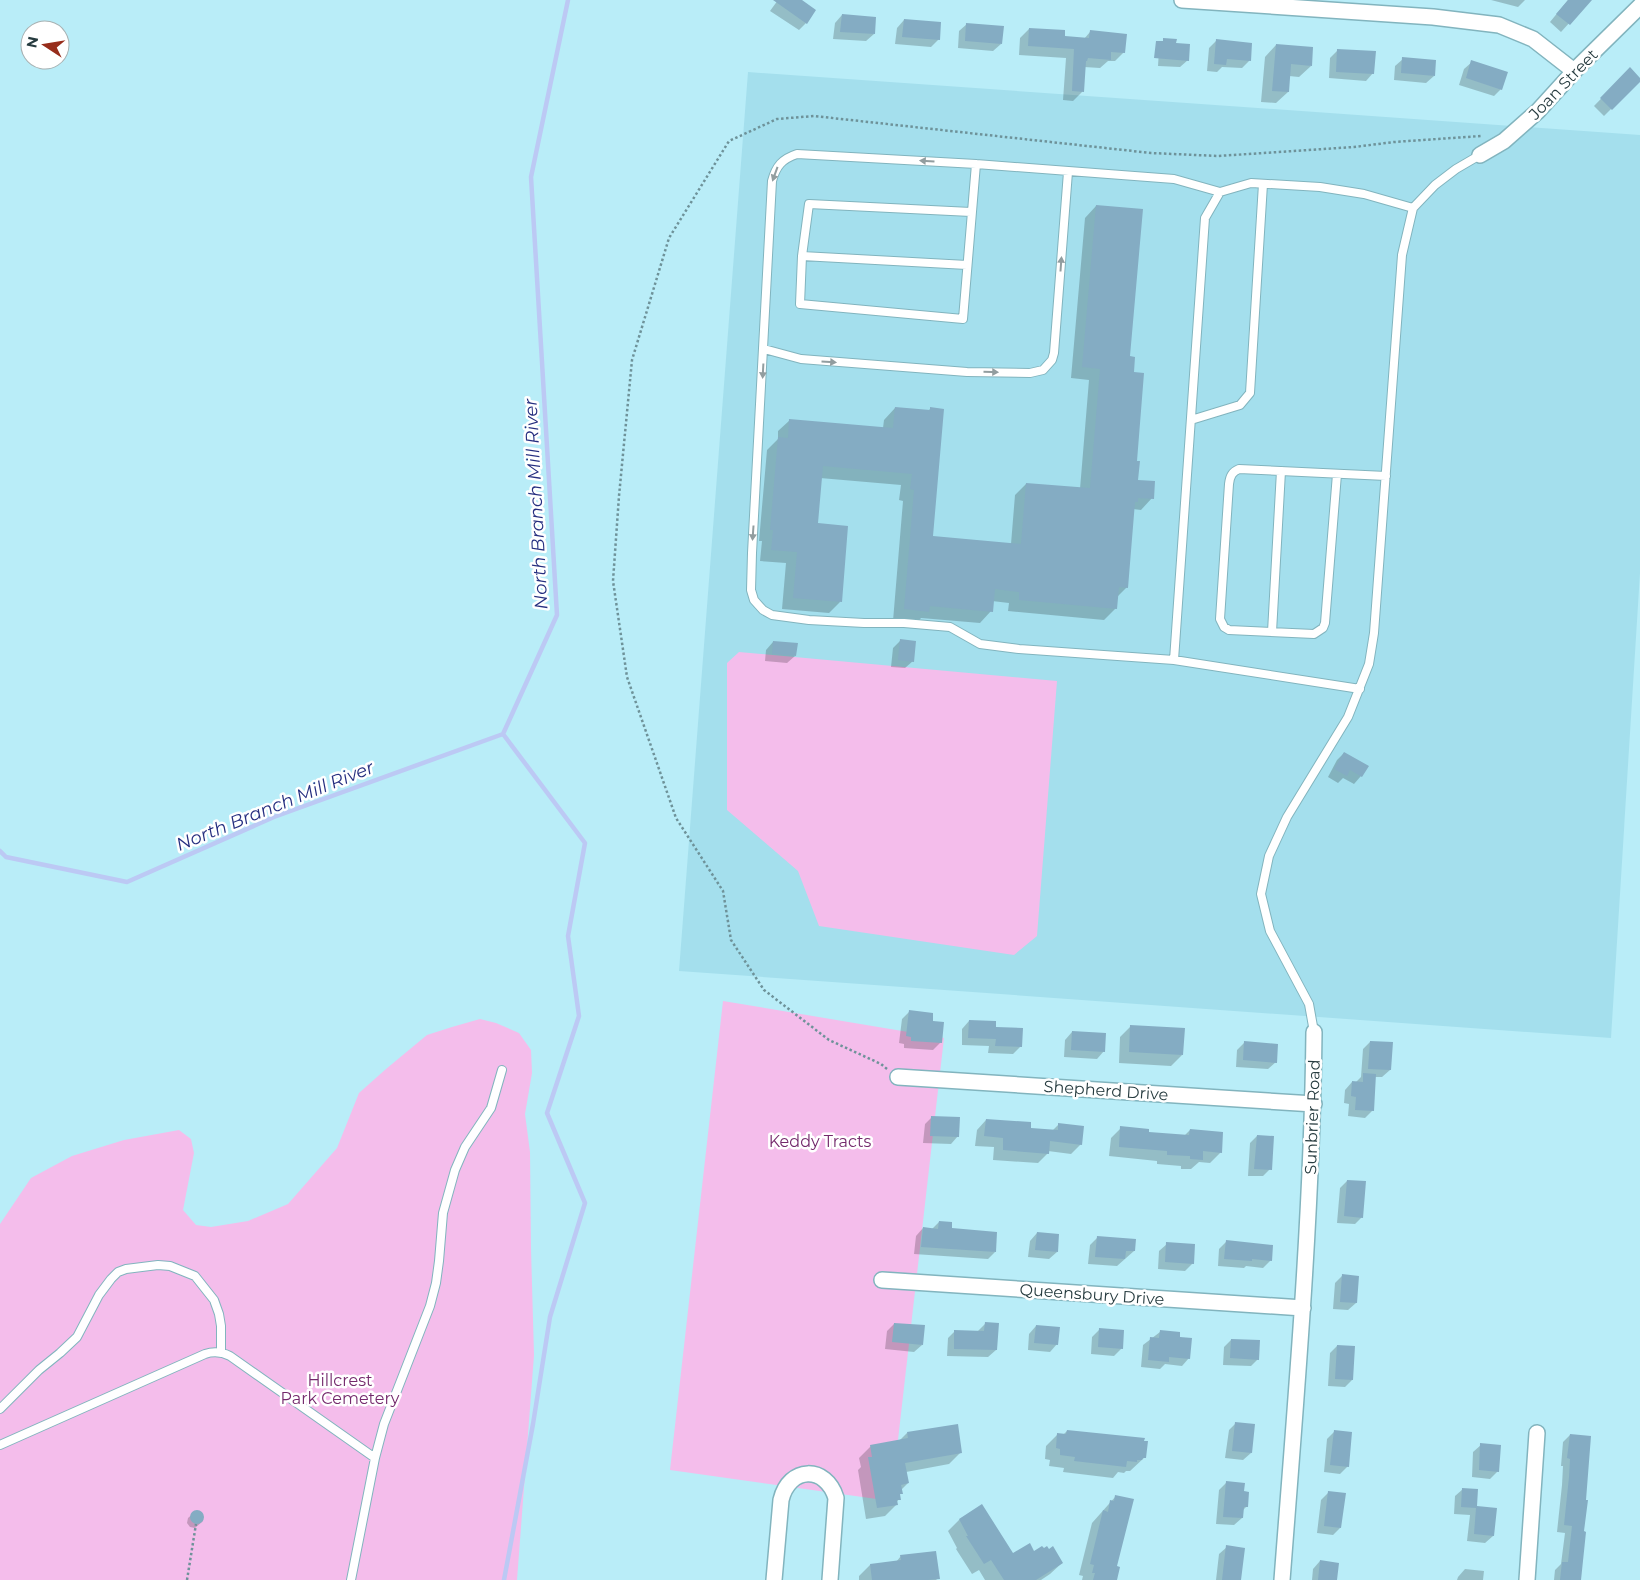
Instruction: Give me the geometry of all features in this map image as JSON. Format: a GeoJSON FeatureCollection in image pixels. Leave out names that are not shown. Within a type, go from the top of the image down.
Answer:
{"type":"FeatureCollection","features":[{"type":"Feature","properties":{"kind":"street"},"geometry":{"type":"LineString","coordinates":[[1182,0],[1433,17],[1499,25],[1533,39],[1574,71]]}},
{"type":"Feature","properties":{"kind":"street","name":"Joan Street"},"geometry":{"type":"LineString","coordinates":[[1480,155],[1504,141],[1538,111],[1574,71],[1640,6]]}},
{"type":"Feature","properties":{"kind":"street","name":"Sunbrier Road"},"geometry":{"type":"LineString","coordinates":[[1282,1580],[1303,1308],[1314,1104],[1314,1032]]}},
{"type":"Feature","properties":{"kind":"street","name":"Shepherd Drive"},"geometry":{"type":"LineString","coordinates":[[898,1077],[1314,1104]]}},
{"type":"Feature","properties":{"kind":"street","name":"Queensbury Drive"},"geometry":{"type":"LineString","coordinates":[[882,1280],[1303,1308]]}},
{"type":"Feature","properties":{"kind":"street"},"geometry":{"type":"LineString","coordinates":[[1527,1580],[1537,1433]]}},
{"type":"Feature","properties":{"kind":"street"},"geometry":{"type":"LineString","coordinates":[[774,1580],[783,1491],[788,1483],[804,1474],[813,1474],[829,1482],[836,1498],[830,1580]]}},
{"type":"Feature","properties":{"kind":"lane"},"geometry":{"type":"LineString","coordinates":[[1360,689],[1174,660],[1019,649],[980,644],[950,627],[904,623],[809,620],[772,615],[763,610],[754,600],[751,590],[772,181],[775,169],[782,161],[797,154],[976,164],[1174,179],[1220,192],[1251,183],[1320,187],[1364,194],[1413,208],[1435,185],[1456,169],[1480,155]]}},
{"type":"Feature","properties":{"kind":"lane"},"geometry":{"type":"LineString","coordinates":[[971,212],[809,204],[802,256],[800,304],[962,319],[976,164]]}},
{"type":"Feature","properties":{"kind":"lane"},"geometry":{"type":"LineString","coordinates":[[764,349],[801,359],[909,368],[967,372],[1030,373],[1043,370],[1052,360],[1054,353],[1068,172]]}},
{"type":"Feature","properties":{"kind":"lane"},"geometry":{"type":"LineString","coordinates":[[1190,420],[1240,405],[1250,393],[1263,184]]}},
{"type":"Feature","properties":{"kind":"lane"},"geometry":{"type":"LineString","coordinates":[[1174,660],[1204,218],[1220,192]]}},
{"type":"Feature","properties":{"kind":"lane","name":"Sunbrier Road"},"geometry":{"type":"LineString","coordinates":[[1314,1032],[1309,1004],[1270,931],[1261,894],[1268,856],[1287,816],[1348,717],[1369,664],[1374,633],[1402,255],[1413,208]]}},
{"type":"Feature","properties":{"kind":"lane"},"geometry":{"type":"LineString","coordinates":[[802,256],[967,265]]}},
{"type":"Feature","properties":{"kind":"lane"},"geometry":{"type":"LineString","coordinates":[[1337,474],[1325,623],[1322,628],[1314,634],[1229,630],[1224,627],[1220,619],[1230,476],[1235,470],[1239,468],[1386,476]]}},
{"type":"Feature","properties":{"kind":"lane"},"geometry":{"type":"LineString","coordinates":[[1272,632],[1282,471]]}},
{"type":"Feature","properties":{"kind":"lane"},"geometry":{"type":"LineString","coordinates":[[351,1580],[375,1458],[384,1424],[430,1306],[439,1262],[443,1213],[455,1170],[465,1147],[491,1108],[502,1070]]}},
{"type":"Feature","properties":{"kind":"lane"},"geometry":{"type":"LineString","coordinates":[[0,1409],[39,1370],[77,1337],[99,1295],[118,1272],[126,1269],[158,1265],[170,1266],[195,1276],[214,1300],[219,1314],[222,1352]]}},
{"type":"Feature","properties":{"kind":"lane"},"geometry":{"type":"LineString","coordinates":[[0,1445],[205,1354],[222,1352],[375,1458]]}},
{"type":"Feature","properties":{"kind":"path"},"geometry":{"type":"LineString","coordinates":[[898,1077],[881,1064],[829,1040],[764,990],[731,940],[723,892],[676,818],[627,677],[613,581],[632,360],[669,238],[729,140],[777,119],[814,116],[1141,152],[1218,156],[1484,136]]}},
{"type":"Feature","properties":{"kind":"path"},"geometry":{"type":"LineString","coordinates":[[187,1580],[196,1524]]}},
{"type":"Feature","properties":{"kind":"shaded area"},"geometry":{"type":"Polygon","coordinates":[[[748,72],[1640,135],[1640,573],[1611,1038],[679,971],[748,72]]]}},
{"type":"Feature","properties":{"kind":"green space"},"geometry":{"type":"Polygon","coordinates":[[[739,652],[1057,681],[1037,936],[1014,955],[819,926],[798,871],[727,810],[727,663],[739,652]]]}},
{"type":"Feature","properties":{"kind":"green space","name":"Keddy Tracts"},"geometry":{"type":"Polygon","coordinates":[[[723,1001],[944,1038],[891,1501],[670,1470],[723,1001]]]}},
{"type":"Feature","properties":{"kind":"green space","name":"Hillcrest Park Cemetery"},"geometry":{"type":"Polygon","coordinates":[[[480,1019],[496,1023],[519,1033],[531,1050],[532,1073],[525,1114],[530,1152],[534,1355],[517,1580],[0,1580],[0,1224],[31,1178],[72,1156],[124,1140],[179,1130],[191,1139],[194,1153],[183,1210],[196,1225],[211,1227],[248,1221],[288,1204],[337,1148],[359,1093],[386,1069],[427,1035],[480,1019]]]}},
{"type":"Feature","properties":{"kind":"building"},"geometry":{"type":"Polygon","coordinates":[[[773,0],[802,0],[816,10],[807,24],[773,0]]]}},
{"type":"Feature","properties":{"kind":"building"},"geometry":{"type":"Polygon","coordinates":[[[1568,0],[1592,0],[1570,25],[1556,14],[1568,0]]]}},
{"type":"Feature","properties":{"kind":"building"},"geometry":{"type":"Polygon","coordinates":[[[842,14],[876,17],[875,34],[840,32],[842,14]]]}},
{"type":"Feature","properties":{"kind":"building"},"geometry":{"type":"Polygon","coordinates":[[[904,19],[941,22],[940,40],[902,37],[904,19]]]}},
{"type":"Feature","properties":{"kind":"building"},"geometry":{"type":"Polygon","coordinates":[[[966,23],[1004,26],[1002,44],[965,41],[966,23]]]}},
{"type":"Feature","properties":{"kind":"building"},"geometry":{"type":"Polygon","coordinates":[[[1029,28],[1065,30],[1065,36],[1089,38],[1090,30],[1127,34],[1125,53],[1111,52],[1111,60],[1088,58],[1086,61],[1084,92],[1072,91],[1074,49],[1028,46],[1029,28]]]}},
{"type":"Feature","properties":{"kind":"building"},"geometry":{"type":"Polygon","coordinates":[[[1163,38],[1177,39],[1176,43],[1190,44],[1189,61],[1154,58],[1156,41],[1163,41],[1163,38]]]}},
{"type":"Feature","properties":{"kind":"building"},"geometry":{"type":"Polygon","coordinates":[[[1216,39],[1252,43],[1251,61],[1227,59],[1226,65],[1214,64],[1216,39]]]}},
{"type":"Feature","properties":{"kind":"building"},"geometry":{"type":"Polygon","coordinates":[[[1276,44],[1313,47],[1312,66],[1291,64],[1289,92],[1272,91],[1276,44]]]}},
{"type":"Feature","properties":{"kind":"building"},"geometry":{"type":"Polygon","coordinates":[[[1337,49],[1376,51],[1374,74],[1336,72],[1337,49]]]}},
{"type":"Feature","properties":{"kind":"building"},"geometry":{"type":"Polygon","coordinates":[[[1402,57],[1436,60],[1435,76],[1401,73],[1402,57]]]}},
{"type":"Feature","properties":{"kind":"building"},"geometry":{"type":"Polygon","coordinates":[[[1471,60],[1508,72],[1502,90],[1466,78],[1471,60]]]}},
{"type":"Feature","properties":{"kind":"building"},"geometry":{"type":"Polygon","coordinates":[[[1630,67],[1640,78],[1640,82],[1612,110],[1600,98],[1630,67]]]}},
{"type":"Feature","properties":{"kind":"building"},"geometry":{"type":"Polygon","coordinates":[[[1096,205],[1143,209],[1130,356],[1135,357],[1134,372],[1144,373],[1137,461],[1140,461],[1138,480],[1155,481],[1154,499],[1138,498],[1138,502],[1135,502],[1128,588],[1119,587],[1117,609],[1019,600],[1019,592],[995,589],[993,612],[930,606],[929,612],[904,609],[914,490],[910,489],[912,474],[823,466],[818,523],[848,526],[842,602],[793,598],[797,552],[771,550],[773,530],[770,530],[778,437],[788,438],[789,419],[893,428],[895,407],[930,410],[930,407],[944,409],[933,536],[1021,544],[1026,483],[1090,488],[1100,369],[1082,367],[1096,205]]]}},
{"type":"Feature","properties":{"kind":"building"},"geometry":{"type":"Polygon","coordinates":[[[900,639],[916,641],[914,662],[898,660],[900,639]]]}},
{"type":"Feature","properties":{"kind":"building"},"geometry":{"type":"Polygon","coordinates":[[[773,641],[798,643],[796,656],[772,654],[773,641]]]}},
{"type":"Feature","properties":{"kind":"building"},"geometry":{"type":"Polygon","coordinates":[[[1344,752],[1369,766],[1362,777],[1350,770],[1347,776],[1334,769],[1344,752]]]}},
{"type":"Feature","properties":{"kind":"building"},"geometry":{"type":"Polygon","coordinates":[[[909,1010],[933,1013],[933,1021],[944,1022],[942,1043],[911,1041],[911,1037],[906,1036],[909,1010]]]}},
{"type":"Feature","properties":{"kind":"building"},"geometry":{"type":"Polygon","coordinates":[[[969,1020],[996,1021],[996,1027],[1023,1028],[1022,1047],[995,1046],[996,1039],[968,1038],[969,1020]]]}},
{"type":"Feature","properties":{"kind":"building"},"geometry":{"type":"Polygon","coordinates":[[[1130,1025],[1185,1028],[1183,1055],[1129,1052],[1130,1025]]]}},
{"type":"Feature","properties":{"kind":"building"},"geometry":{"type":"Polygon","coordinates":[[[1072,1031],[1106,1033],[1105,1052],[1071,1050],[1072,1031]]]}},
{"type":"Feature","properties":{"kind":"building"},"geometry":{"type":"Polygon","coordinates":[[[1244,1041],[1278,1044],[1277,1063],[1243,1060],[1244,1041]]]}},
{"type":"Feature","properties":{"kind":"building"},"geometry":{"type":"Polygon","coordinates":[[[1370,1041],[1393,1042],[1391,1070],[1368,1069],[1370,1041]]]}},
{"type":"Feature","properties":{"kind":"building"},"geometry":{"type":"Polygon","coordinates":[[[1363,1073],[1376,1074],[1374,1111],[1355,1110],[1356,1097],[1351,1096],[1352,1081],[1363,1082],[1363,1073]]]}},
{"type":"Feature","properties":{"kind":"building"},"geometry":{"type":"Polygon","coordinates":[[[931,1116],[960,1117],[959,1137],[930,1136],[931,1116]]]}},
{"type":"Feature","properties":{"kind":"building"},"geometry":{"type":"Polygon","coordinates":[[[986,1119],[1031,1122],[1031,1128],[1058,1130],[1058,1123],[1084,1126],[1082,1145],[1050,1141],[1049,1154],[1003,1150],[1003,1138],[984,1136],[986,1119]]]}},
{"type":"Feature","properties":{"kind":"building"},"geometry":{"type":"Polygon","coordinates":[[[1120,1126],[1149,1129],[1149,1132],[1189,1135],[1190,1129],[1223,1132],[1222,1153],[1203,1151],[1203,1160],[1190,1159],[1190,1156],[1167,1155],[1167,1151],[1119,1147],[1120,1126]]]}},
{"type":"Feature","properties":{"kind":"building"},"geometry":{"type":"Polygon","coordinates":[[[1257,1135],[1274,1136],[1272,1170],[1254,1169],[1257,1135]]]}},
{"type":"Feature","properties":{"kind":"building"},"geometry":{"type":"Polygon","coordinates":[[[1347,1180],[1366,1181],[1363,1218],[1344,1216],[1347,1180]]]}},
{"type":"Feature","properties":{"kind":"building"},"geometry":{"type":"Polygon","coordinates":[[[939,1221],[952,1222],[952,1228],[997,1232],[996,1252],[921,1247],[923,1227],[938,1229],[939,1221]]]}},
{"type":"Feature","properties":{"kind":"building"},"geometry":{"type":"Polygon","coordinates":[[[1037,1232],[1059,1234],[1058,1252],[1035,1250],[1037,1232]]]}},
{"type":"Feature","properties":{"kind":"building"},"geometry":{"type":"Polygon","coordinates":[[[1097,1236],[1136,1239],[1135,1251],[1126,1251],[1125,1259],[1095,1257],[1097,1236]]]}},
{"type":"Feature","properties":{"kind":"building"},"geometry":{"type":"Polygon","coordinates":[[[1226,1240],[1273,1245],[1272,1261],[1224,1259],[1226,1240]]]}},
{"type":"Feature","properties":{"kind":"building"},"geometry":{"type":"Polygon","coordinates":[[[1166,1242],[1195,1244],[1194,1264],[1165,1262],[1166,1242]]]}},
{"type":"Feature","properties":{"kind":"building"},"geometry":{"type":"Polygon","coordinates":[[[1342,1274],[1359,1276],[1357,1303],[1340,1302],[1342,1274]]]}},
{"type":"Feature","properties":{"kind":"building"},"geometry":{"type":"Polygon","coordinates":[[[985,1322],[999,1323],[997,1350],[954,1349],[954,1330],[984,1331],[985,1322]]]}},
{"type":"Feature","properties":{"kind":"building"},"geometry":{"type":"Polygon","coordinates":[[[894,1323],[925,1325],[923,1345],[892,1342],[894,1323]]]}},
{"type":"Feature","properties":{"kind":"building"},"geometry":{"type":"Polygon","coordinates":[[[1036,1325],[1060,1327],[1058,1345],[1034,1343],[1036,1325]]]}},
{"type":"Feature","properties":{"kind":"building"},"geometry":{"type":"Polygon","coordinates":[[[1099,1328],[1124,1330],[1123,1349],[1098,1347],[1099,1328]]]}},
{"type":"Feature","properties":{"kind":"building"},"geometry":{"type":"Polygon","coordinates":[[[1160,1330],[1180,1332],[1180,1337],[1192,1338],[1190,1359],[1169,1357],[1169,1362],[1148,1360],[1150,1337],[1159,1338],[1160,1330]]]}},
{"type":"Feature","properties":{"kind":"building"},"geometry":{"type":"Polygon","coordinates":[[[1231,1339],[1260,1340],[1259,1360],[1230,1358],[1231,1339]]]}},
{"type":"Feature","properties":{"kind":"building"},"geometry":{"type":"Polygon","coordinates":[[[1337,1345],[1355,1346],[1353,1380],[1335,1379],[1337,1345]]]}},
{"type":"Feature","properties":{"kind":"building"},"geometry":{"type":"Polygon","coordinates":[[[1235,1422],[1255,1424],[1252,1453],[1232,1451],[1235,1422]]]}},
{"type":"Feature","properties":{"kind":"building"},"geometry":{"type":"Polygon","coordinates":[[[958,1424],[962,1453],[905,1463],[909,1483],[901,1485],[903,1494],[900,1494],[901,1500],[897,1500],[898,1505],[877,1508],[868,1457],[872,1457],[870,1445],[908,1438],[907,1432],[958,1424]]]}},
{"type":"Feature","properties":{"kind":"building"},"geometry":{"type":"Polygon","coordinates":[[[1067,1430],[1145,1438],[1144,1441],[1148,1441],[1146,1458],[1137,1460],[1137,1462],[1127,1461],[1126,1467],[1074,1461],[1075,1457],[1060,1455],[1060,1449],[1056,1448],[1057,1433],[1066,1434],[1067,1430]]]}},
{"type":"Feature","properties":{"kind":"building"},"geometry":{"type":"Polygon","coordinates":[[[1334,1430],[1352,1432],[1349,1467],[1330,1465],[1334,1430]]]}},
{"type":"Feature","properties":{"kind":"building"},"geometry":{"type":"Polygon","coordinates":[[[1570,1434],[1591,1436],[1586,1500],[1588,1500],[1584,1531],[1586,1532],[1581,1580],[1560,1580],[1562,1562],[1568,1562],[1572,1526],[1564,1525],[1569,1477],[1570,1459],[1567,1458],[1570,1434]]]}},
{"type":"Feature","properties":{"kind":"building"},"geometry":{"type":"Polygon","coordinates":[[[1480,1443],[1501,1445],[1499,1472],[1479,1470],[1480,1443]]]}},
{"type":"Feature","properties":{"kind":"building"},"geometry":{"type":"Polygon","coordinates":[[[1226,1481],[1245,1483],[1244,1491],[1249,1492],[1248,1507],[1244,1507],[1243,1518],[1223,1517],[1226,1481]]]}},
{"type":"Feature","properties":{"kind":"building"},"geometry":{"type":"Polygon","coordinates":[[[1462,1488],[1478,1489],[1477,1506],[1497,1508],[1494,1536],[1474,1534],[1476,1508],[1461,1507],[1462,1488]]]}},
{"type":"Feature","properties":{"kind":"building"},"geometry":{"type":"Polygon","coordinates":[[[1328,1491],[1346,1493],[1341,1528],[1324,1526],[1328,1491]]]}},
{"type":"Feature","properties":{"kind":"building"},"geometry":{"type":"Polygon","coordinates":[[[1115,1495],[1134,1499],[1117,1566],[1120,1567],[1117,1580],[1093,1580],[1095,1573],[1092,1573],[1094,1565],[1090,1564],[1103,1510],[1108,1512],[1110,1500],[1114,1501],[1115,1495]]]}},
{"type":"Feature","properties":{"kind":"building"},"geometry":{"type":"Polygon","coordinates":[[[982,1504],[1013,1553],[1030,1543],[1034,1551],[1042,1546],[1044,1548],[1047,1546],[1049,1549],[1053,1546],[1063,1563],[1036,1580],[1004,1580],[991,1560],[984,1564],[966,1536],[968,1536],[959,1519],[982,1504]]]}},
{"type":"Feature","properties":{"kind":"building"},"geometry":{"type":"Polygon","coordinates":[[[194,1510],[200,1510],[204,1517],[200,1524],[194,1524],[190,1520],[190,1514],[194,1510]]]}},
{"type":"Feature","properties":{"kind":"building"},"geometry":{"type":"Polygon","coordinates":[[[1226,1545],[1245,1548],[1241,1580],[1222,1580],[1226,1545]]]}},
{"type":"Feature","properties":{"kind":"building"},"geometry":{"type":"Polygon","coordinates":[[[936,1551],[940,1579],[872,1580],[870,1564],[901,1560],[900,1555],[936,1551]]]}},
{"type":"Feature","properties":{"kind":"building"},"geometry":{"type":"Polygon","coordinates":[[[1320,1560],[1339,1563],[1337,1580],[1318,1580],[1320,1560]]]}},
{"type":"Feature","properties":{"kind":"waterway","name":"North Branch Mill River"},"geometry":{"type":"LineString","coordinates":[[0,851],[6,857],[127,882],[274,817],[503,734],[557,615],[531,177],[568,0]]}},
{"type":"Feature","properties":{"kind":"waterway"},"geometry":{"type":"LineString","coordinates":[[503,734],[585,843],[568,936],[579,1016],[547,1113],[585,1203],[550,1317],[533,1424],[504,1580]]}}]}
